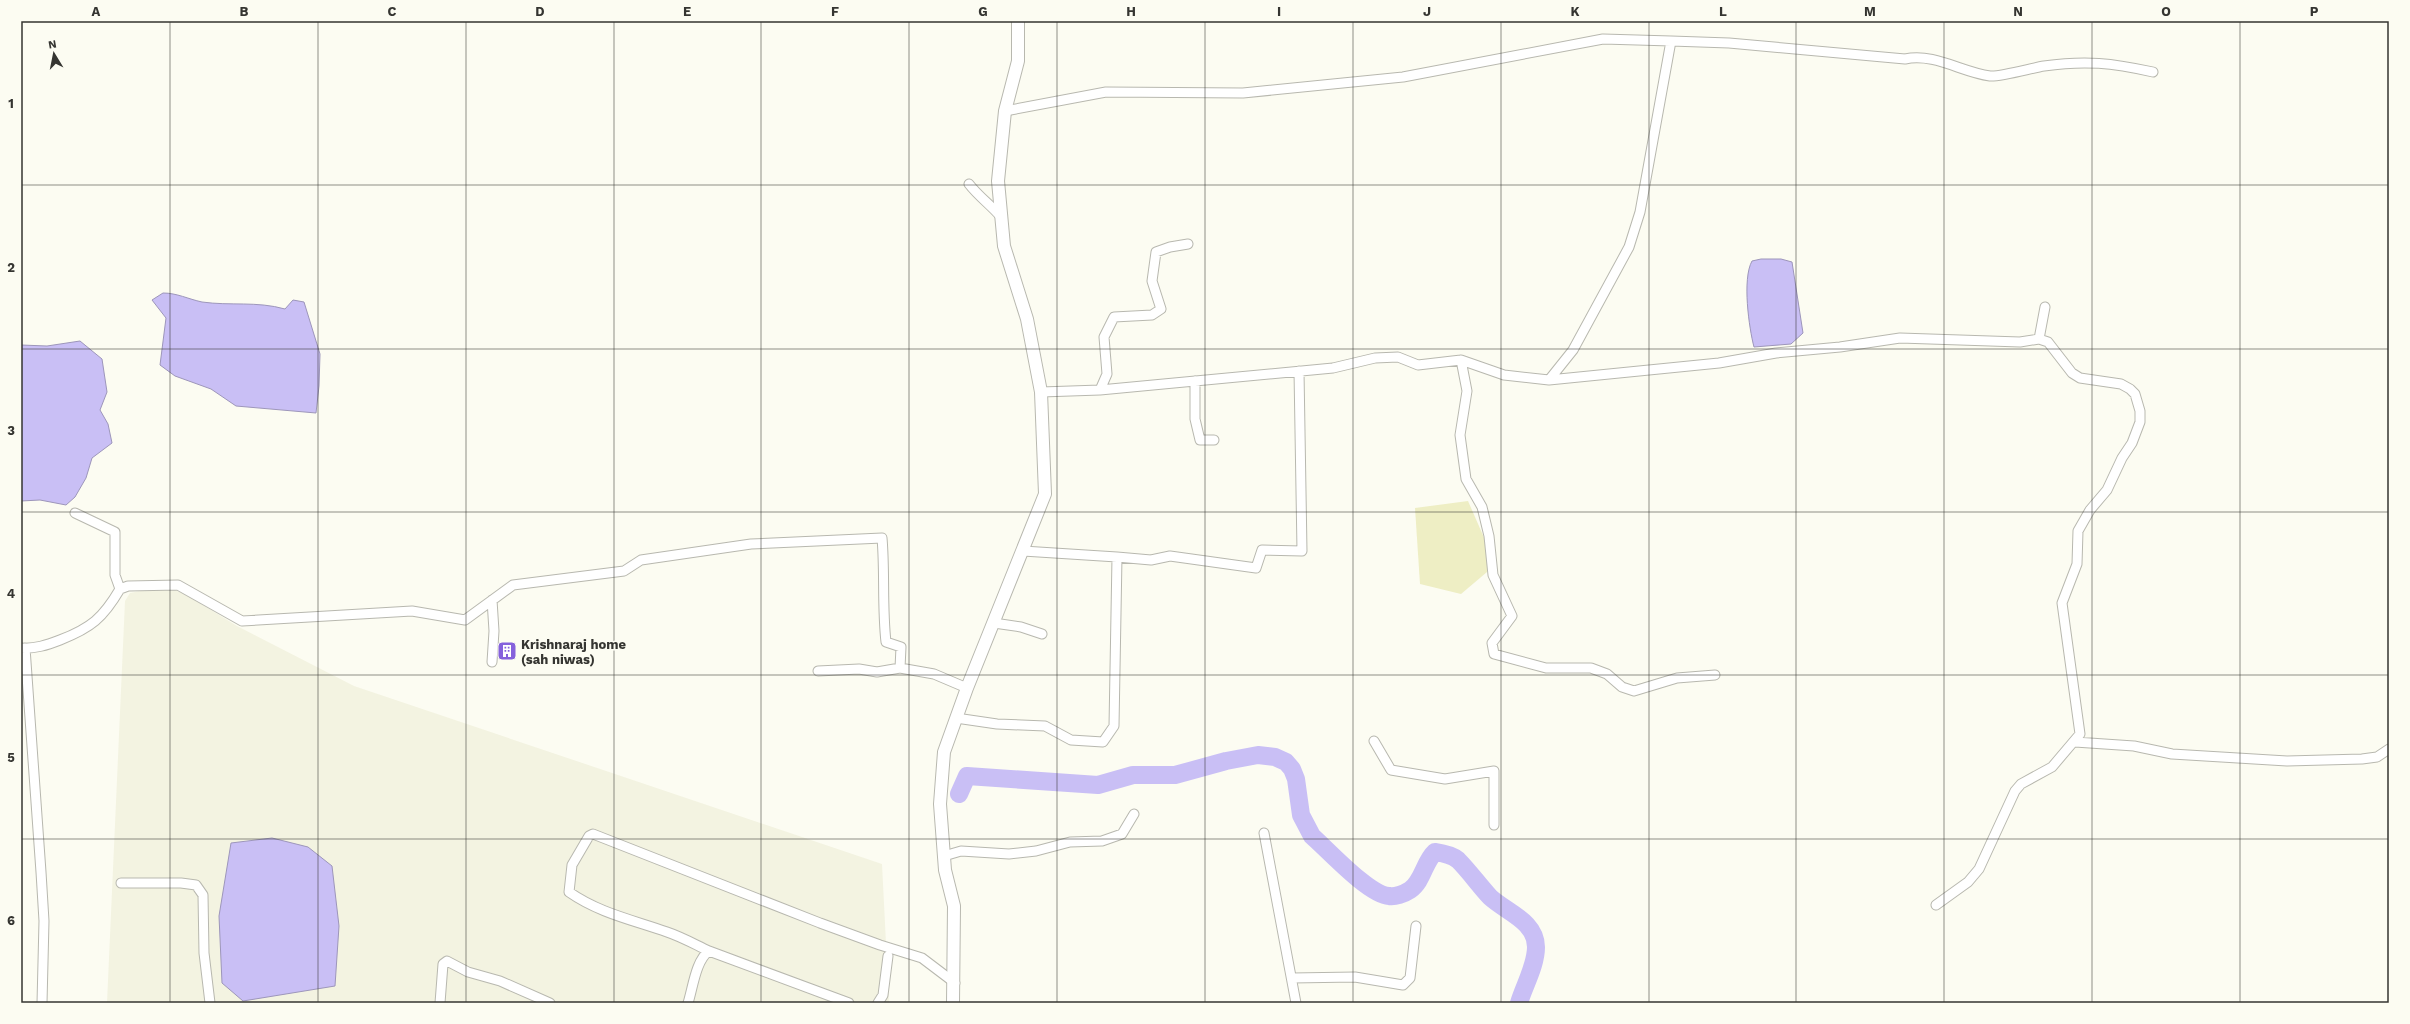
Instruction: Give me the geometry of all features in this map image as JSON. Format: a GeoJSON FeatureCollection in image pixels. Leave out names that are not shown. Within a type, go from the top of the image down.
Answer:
{"type":"FeatureCollection","features":[{"type":"Feature","properties":{"kind":"main road"},"geometry":{"type":"LineString","coordinates":[[953,1003],[955,983],[954,906],[945,870],[940,804],[944,752],[967,688],[1045,494],[1041,392],[1027,318],[1004,246],[998,181],[1005,111],[1018,61],[1018,21]]}},
{"type":"Feature","properties":{"kind":"street"},"geometry":{"type":"LineString","coordinates":[[1005,111],[1106,92],[1244,93],[1403,77],[1603,39],[1729,43],[1905,59],[1917,57],[1934,59],[1990,76],[2043,66],[2090,61],[2107,62],[2153,72]]}},
{"type":"Feature","properties":{"kind":"street"},"geometry":{"type":"LineString","coordinates":[[1549,380],[1573,350],[1629,247],[1640,212],[1671,41]]}},
{"type":"Feature","properties":{"kind":"street"},"geometry":{"type":"LineString","coordinates":[[969,184],[980,199],[991,205],[1001,217]]}},
{"type":"Feature","properties":{"kind":"street"},"geometry":{"type":"LineString","coordinates":[[1100,390],[1107,374],[1104,337],[1114,317],[1152,316],[1161,309],[1152,281],[1156,252],[1170,247],[1188,244]]}},
{"type":"Feature","properties":{"kind":"street"},"geometry":{"type":"LineString","coordinates":[[2039,339],[2045,307]]}},
{"type":"Feature","properties":{"kind":"street"},"geometry":{"type":"LineString","coordinates":[[1041,392],[1100,390],[1333,368],[1374,358],[1398,357],[1418,365],[1461,360],[1504,375],[1549,380],[1719,363],[1776,352],[1840,347],[1900,338],[2020,342],[2039,339],[2048,342],[2072,373],[2080,378],[2121,384],[2130,389],[2135,394],[2140,412],[2140,422],[2132,443],[2122,458],[2107,490],[2090,510],[2078,532],[2077,564],[2062,603],[2080,734],[2045,772],[2020,784],[2015,791],[1979,868],[1968,882],[1936,905]]}},
{"type":"Feature","properties":{"kind":"street"},"geometry":{"type":"LineString","coordinates":[[1461,360],[1467,391],[1460,435],[1466,479],[1482,507],[1489,536],[1493,575],[1512,616],[1492,643],[1494,654],[1546,668],[1590,668],[1607,674],[1622,687],[1634,691],[1676,678],[1715,675]]}},
{"type":"Feature","properties":{"kind":"street"},"geometry":{"type":"LineString","coordinates":[[1023,551],[1151,560],[1170,556],[1256,568],[1262,550],[1302,551],[1299,371]]}},
{"type":"Feature","properties":{"kind":"street"},"geometry":{"type":"LineString","coordinates":[[1195,381],[1195,419],[1200,440],[1214,440]]}},
{"type":"Feature","properties":{"kind":"street"},"geometry":{"type":"LineString","coordinates":[[75,513],[115,532],[115,575],[120,589]]}},
{"type":"Feature","properties":{"kind":"street"},"geometry":{"type":"LineString","coordinates":[[42,1003],[42,886],[23,648],[46,646],[86,630],[108,609],[120,589],[141,585],[178,585],[242,621],[412,611],[465,620],[513,585],[624,571],[641,560],[751,544],[877,537],[882,538],[885,574],[883,616],[886,642],[901,647],[900,668]]}},
{"type":"Feature","properties":{"kind":"street"},"geometry":{"type":"LineString","coordinates":[[956,718],[997,724],[1045,726],[1070,740],[1103,742],[1114,726],[1117,557]]}},
{"type":"Feature","properties":{"kind":"street"},"geometry":{"type":"LineString","coordinates":[[492,600],[494,622],[492,662]]}},
{"type":"Feature","properties":{"kind":"street"},"geometry":{"type":"LineString","coordinates":[[994,623],[1021,627],[1042,634]]}},
{"type":"Feature","properties":{"kind":"street"},"geometry":{"type":"LineString","coordinates":[[818,671],[859,669],[878,672],[900,668],[934,674],[967,688]]}},
{"type":"Feature","properties":{"kind":"street"},"geometry":{"type":"LineString","coordinates":[[1374,741],[1391,770],[1445,779],[1494,771],[1494,825]]}},
{"type":"Feature","properties":{"kind":"street"},"geometry":{"type":"LineString","coordinates":[[2074,742],[2134,746],[2172,754],[2287,761],[2362,760],[2377,757],[2389,749]]}},
{"type":"Feature","properties":{"kind":"street"},"geometry":{"type":"LineString","coordinates":[[944,856],[961,851],[1009,854],[1036,851],[1070,842],[1102,842],[1122,834],[1134,814]]}},
{"type":"Feature","properties":{"kind":"street"},"geometry":{"type":"LineString","coordinates":[[1264,833],[1296,1003]]}},
{"type":"Feature","properties":{"kind":"street"},"geometry":{"type":"LineString","coordinates":[[850,1003],[709,951],[668,933],[616,917],[584,903],[569,892],[572,865],[589,836],[594,834],[820,923],[880,945],[922,958],[955,983]]}},
{"type":"Feature","properties":{"kind":"street"},"geometry":{"type":"LineString","coordinates":[[121,884],[182,883],[196,885],[203,895],[204,953],[210,1003]]}},
{"type":"Feature","properties":{"kind":"street"},"geometry":{"type":"LineString","coordinates":[[1292,978],[1355,977],[1403,985],[1410,978],[1416,926]]}},
{"type":"Feature","properties":{"kind":"street"},"geometry":{"type":"LineString","coordinates":[[688,1003],[696,977],[698,963],[703,955],[709,951]]}},
{"type":"Feature","properties":{"kind":"street"},"geometry":{"type":"LineString","coordinates":[[878,1003],[884,995],[888,956]]}},
{"type":"Feature","properties":{"kind":"street"},"geometry":{"type":"LineString","coordinates":[[440,1003],[443,964],[447,961],[468,972],[500,981],[550,1003]]}},
{"type":"Feature","properties":{"kind":"shaded area"},"geometry":{"type":"Polygon","coordinates":[[[1761,259],[1781,259],[1792,262],[1803,333],[1791,344],[1754,347],[1747,304],[1747,279],[1752,261],[1761,259]]]}},
{"type":"Feature","properties":{"kind":"shaded area"},"geometry":{"type":"Polygon","coordinates":[[[163,293],[178,295],[202,302],[254,304],[285,309],[293,300],[304,302],[320,354],[316,413],[236,406],[211,389],[175,376],[160,365],[166,318],[152,300],[163,293]]]}},
{"type":"Feature","properties":{"kind":"shaded area"},"geometry":{"type":"Polygon","coordinates":[[[80,341],[102,359],[107,392],[100,410],[108,424],[112,443],[92,458],[86,478],[75,497],[66,505],[40,500],[21,501],[21,345],[47,346],[80,341]]]}},
{"type":"Feature","properties":{"kind":"shaded area"},"geometry":{"type":"Polygon","coordinates":[[[151,589],[171,589],[185,594],[237,626],[354,686],[882,864],[889,1003],[107,1003],[125,601],[130,593],[151,589]]]}},
{"type":"Feature","properties":{"kind":"shaded area"},"geometry":{"type":"Polygon","coordinates":[[[272,838],[308,847],[332,866],[339,926],[335,986],[243,1001],[222,983],[219,916],[231,843],[272,838]]]}},
{"type":"Feature","properties":{"kind":"green space"},"geometry":{"type":"Polygon","coordinates":[[[1468,501],[1489,549],[1487,572],[1461,594],[1420,584],[1415,508],[1468,501]]]}},
{"type":"Feature","properties":{"kind":"waterway"},"geometry":{"type":"LineString","coordinates":[[959,794],[967,776],[1098,785],[1133,775],[1175,775],[1226,761],[1258,755],[1275,757],[1286,762],[1292,769],[1296,779],[1301,815],[1312,836],[1349,871],[1371,888],[1381,894],[1389,896],[1397,896],[1405,893],[1418,882],[1431,856],[1435,852],[1444,854],[1458,860],[1490,897],[1526,924],[1535,938],[1536,947],[1532,969],[1519,1003]]}},
{"type":"Feature","properties":{"kind":"place","name":"Krishnaraj home (sah niwas)"},"geometry":{"type":"Point","coordinates":[507,651]}}]}
